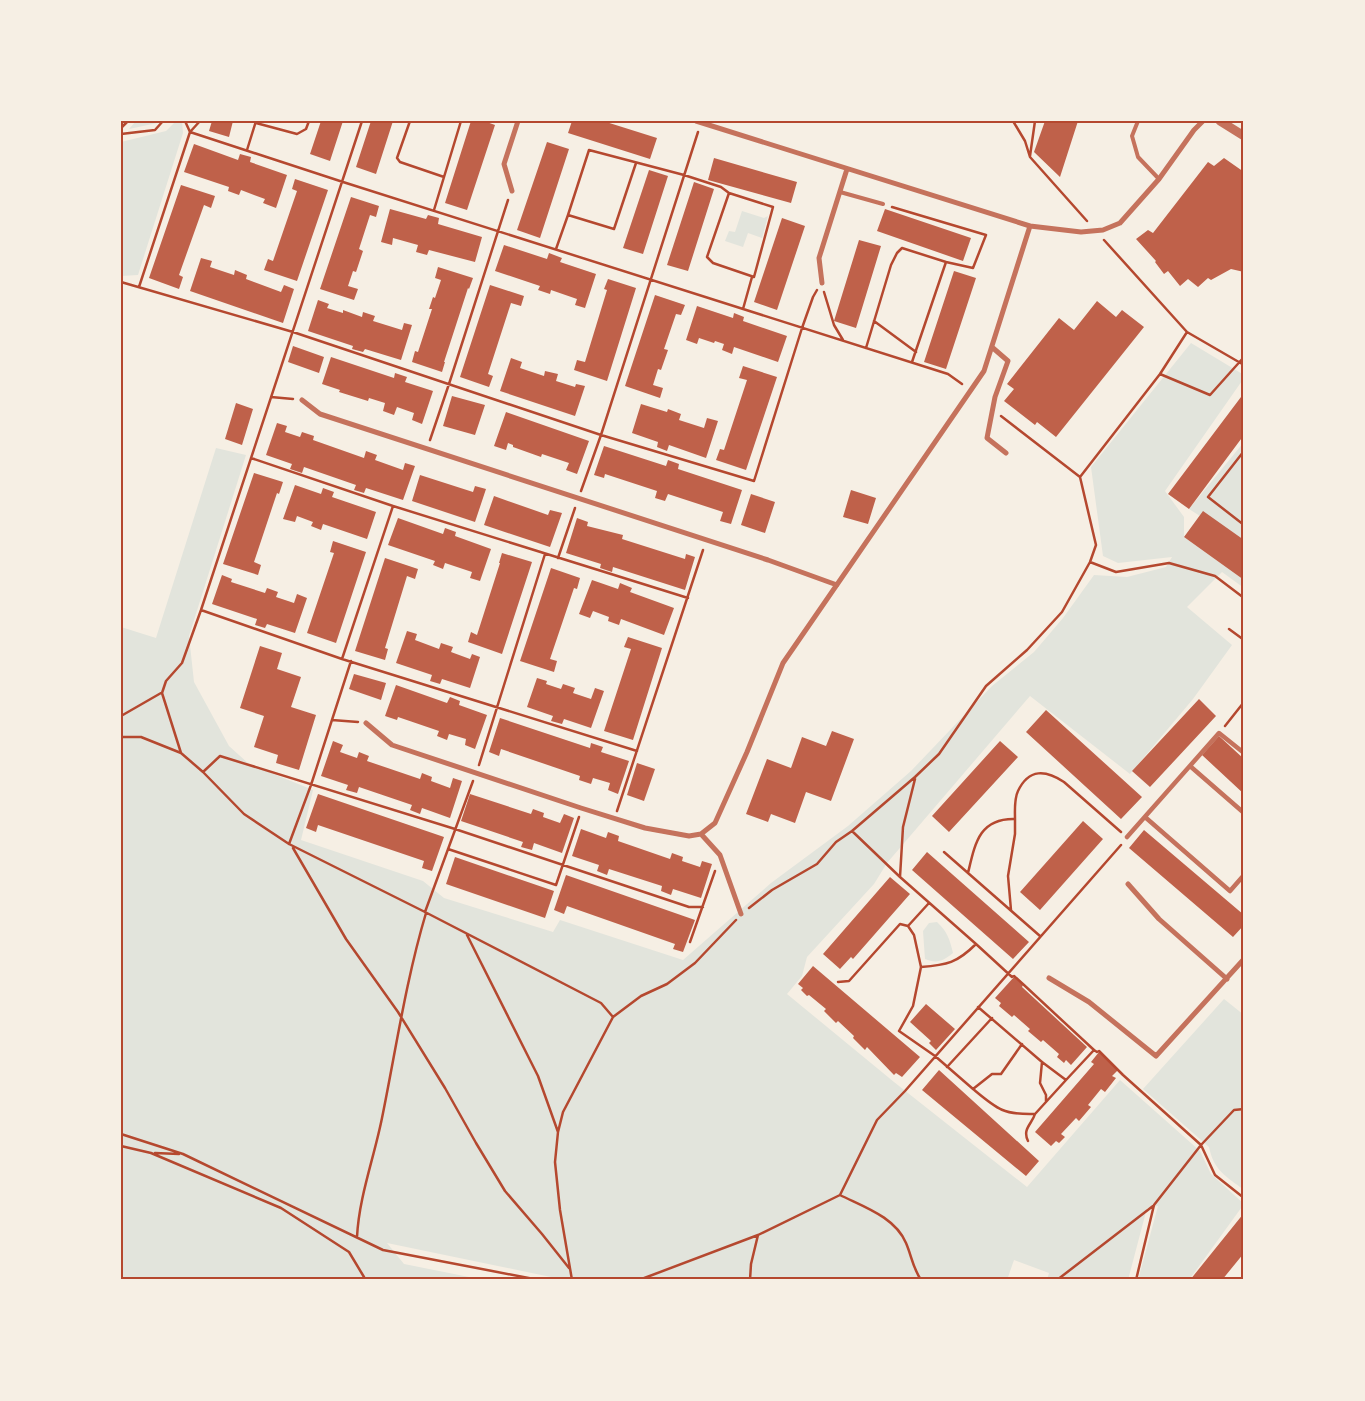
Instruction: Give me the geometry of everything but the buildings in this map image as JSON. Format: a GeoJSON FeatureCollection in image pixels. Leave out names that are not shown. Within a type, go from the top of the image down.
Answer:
{"type":"FeatureCollection","features":[{"type":"Feature","properties":{"kind":"street"},"geometry":{"type":"LineString","coordinates":[[512,190],[504,164],[518,121]]}},
{"type":"Feature","properties":{"kind":"street"},"geometry":{"type":"LineString","coordinates":[[696,121],[1030,226],[1081,232],[1103,230],[1120,223],[1159,179],[1194,130],[1203,121]]}},
{"type":"Feature","properties":{"kind":"street"},"geometry":{"type":"LineString","coordinates":[[1220,121],[1244,136]]}},
{"type":"Feature","properties":{"kind":"street"},"geometry":{"type":"LineString","coordinates":[[822,283],[819,258],[847,169]]}},
{"type":"Feature","properties":{"kind":"street"},"geometry":{"type":"LineString","coordinates":[[366,723],[392,746],[645,828],[689,836],[701,834],[715,823],[747,752],[783,663],[984,372],[1030,226]]}},
{"type":"Feature","properties":{"kind":"street"},"geometry":{"type":"LineString","coordinates":[[992,348],[1008,361],[995,397],[987,438],[1006,453]]}},
{"type":"Feature","properties":{"kind":"street"},"geometry":{"type":"LineString","coordinates":[[302,400],[320,414],[837,585]]}},
{"type":"Feature","properties":{"kind":"street"},"geometry":{"type":"LineString","coordinates":[[1127,838],[1219,733],[1244,754]]}},
{"type":"Feature","properties":{"kind":"street"},"geometry":{"type":"LineString","coordinates":[[1190,766],[1244,813]]}},
{"type":"Feature","properties":{"kind":"street"},"geometry":{"type":"LineString","coordinates":[[1145,817],[1230,891],[1244,875]]}},
{"type":"Feature","properties":{"kind":"street"},"geometry":{"type":"LineString","coordinates":[[701,834],[720,855],[742,914]]}},
{"type":"Feature","properties":{"kind":"street"},"geometry":{"type":"LineString","coordinates":[[1128,884],[1159,919],[1227,979]]}},
{"type":"Feature","properties":{"kind":"street"},"geometry":{"type":"LineString","coordinates":[[1049,978],[1089,1002],[1156,1056],[1244,959]]}},
{"type":"Feature","properties":{"kind":"lane"},"geometry":{"type":"LineString","coordinates":[[1138,121],[1132,136],[1138,157],[1159,179]]}},
{"type":"Feature","properties":{"kind":"lane"},"geometry":{"type":"LineString","coordinates":[[840,192],[883,204]]}},
{"type":"Feature","properties":{"kind":"path"},"geometry":{"type":"LineString","coordinates":[[121,128],[128,121]]}},
{"type":"Feature","properties":{"kind":"path"},"geometry":{"type":"LineString","coordinates":[[121,134],[155,130],[163,121]]}},
{"type":"Feature","properties":{"kind":"path"},"geometry":{"type":"LineString","coordinates":[[185,121],[190,132],[948,374]]}},
{"type":"Feature","properties":{"kind":"path"},"geometry":{"type":"LineString","coordinates":[[139,287],[190,132],[200,121]]}},
{"type":"Feature","properties":{"kind":"path"},"geometry":{"type":"LineString","coordinates":[[247,150],[256,122],[297,134],[306,129],[308,121]]}},
{"type":"Feature","properties":{"kind":"path"},"geometry":{"type":"LineString","coordinates":[[181,753],[162,693],[166,681],[182,663],[201,610],[362,121]]}},
{"type":"Feature","properties":{"kind":"path"},"geometry":{"type":"LineString","coordinates":[[410,121],[397,158],[400,162],[444,177]]}},
{"type":"Feature","properties":{"kind":"path"},"geometry":{"type":"LineString","coordinates":[[434,210],[461,121]]}},
{"type":"Feature","properties":{"kind":"path"},"geometry":{"type":"LineString","coordinates":[[1013,121],[1025,141],[1030,157],[1186,332],[1244,364]]}},
{"type":"Feature","properties":{"kind":"path"},"geometry":{"type":"LineString","coordinates":[[1030,157],[1035,121]]}},
{"type":"Feature","properties":{"kind":"path"},"geometry":{"type":"LineString","coordinates":[[558,558],[601,435],[700,128]]}},
{"type":"Feature","properties":{"kind":"path"},"geometry":{"type":"LineString","coordinates":[[556,250],[589,150],[684,175],[721,187],[729,193],[774,207],[743,309]]}},
{"type":"Feature","properties":{"kind":"path"},"geometry":{"type":"LineString","coordinates":[[568,215],[614,228],[636,162]]}},
{"type":"Feature","properties":{"kind":"path"},"geometry":{"type":"LineString","coordinates":[[427,448],[512,190]]}},
{"type":"Feature","properties":{"kind":"path"},"geometry":{"type":"LineString","coordinates":[[729,193],[707,257],[713,263],[752,277]]}},
{"type":"Feature","properties":{"kind":"path"},"geometry":{"type":"LineString","coordinates":[[866,348],[892,265],[897,253],[902,248],[946,262],[973,268],[986,235],[883,204]]}},
{"type":"Feature","properties":{"kind":"path"},"geometry":{"type":"LineString","coordinates":[[912,362],[946,262]]}},
{"type":"Feature","properties":{"kind":"path"},"geometry":{"type":"LineString","coordinates":[[121,282],[293,332],[601,435],[754,481],[802,328],[813,296],[822,283]]}},
{"type":"Feature","properties":{"kind":"path"},"geometry":{"type":"LineString","coordinates":[[827,302],[834,325],[843,340]]}},
{"type":"Feature","properties":{"kind":"path"},"geometry":{"type":"LineString","coordinates":[[874,321],[916,352]]}},
{"type":"Feature","properties":{"kind":"path"},"geometry":{"type":"LineString","coordinates":[[1080,477],[1160,374],[1186,332]]}},
{"type":"Feature","properties":{"kind":"path"},"geometry":{"type":"LineString","coordinates":[[1160,374],[1210,395],[1244,357]]}},
{"type":"Feature","properties":{"kind":"path"},"geometry":{"type":"LineString","coordinates":[[271,397],[302,400]]}},
{"type":"Feature","properties":{"kind":"path"},"geometry":{"type":"LineString","coordinates":[[572,1280],[560,1210],[556,1162],[558,1132],[563,1112],[613,1017],[641,996],[667,984],[695,963],[742,914],[772,890],[816,864],[836,842],[852,831],[915,778],[939,754],[986,686],[1027,650],[1062,612],[1090,562],[1096,545],[1080,477],[1032,440]]}},
{"type":"Feature","properties":{"kind":"path"},"geometry":{"type":"LineString","coordinates":[[1244,451],[1208,498],[1244,524]]}},
{"type":"Feature","properties":{"kind":"path"},"geometry":{"type":"LineString","coordinates":[[251,458],[393,506],[688,598]]}},
{"type":"Feature","properties":{"kind":"path"},"geometry":{"type":"LineString","coordinates":[[342,659],[393,506]]}},
{"type":"Feature","properties":{"kind":"path"},"geometry":{"type":"LineString","coordinates":[[614,819],[706,541]]}},
{"type":"Feature","properties":{"kind":"path"},"geometry":{"type":"LineString","coordinates":[[357,1237],[362,1202],[382,1117],[401,1017],[426,912],[498,708],[545,554]]}},
{"type":"Feature","properties":{"kind":"path"},"geometry":{"type":"LineString","coordinates":[[1090,562],[1116,572],[1169,563],[1215,576],[1244,598]]}},
{"type":"Feature","properties":{"kind":"path"},"geometry":{"type":"LineString","coordinates":[[201,610],[351,662],[637,751]]}},
{"type":"Feature","properties":{"kind":"path"},"geometry":{"type":"LineString","coordinates":[[1229,629],[1244,640]]}},
{"type":"Feature","properties":{"kind":"path"},"geometry":{"type":"LineString","coordinates":[[289,844],[311,785],[351,662]]}},
{"type":"Feature","properties":{"kind":"path"},"geometry":{"type":"LineString","coordinates":[[121,716],[162,693]]}},
{"type":"Feature","properties":{"kind":"path"},"geometry":{"type":"LineString","coordinates":[[1219,733],[1244,702]]}},
{"type":"Feature","properties":{"kind":"path"},"geometry":{"type":"LineString","coordinates":[[332,720],[366,723]]}},
{"type":"Feature","properties":{"kind":"path"},"geometry":{"type":"LineString","coordinates":[[121,737],[141,737],[181,753],[203,772],[244,814],[289,844],[426,912],[600,1003],[613,1017]]}},
{"type":"Feature","properties":{"kind":"path"},"geometry":{"type":"LineString","coordinates":[[203,772],[220,756],[455,829],[689,907],[703,907]]}},
{"type":"Feature","properties":{"kind":"path"},"geometry":{"type":"LineString","coordinates":[[639,1280],[758,1235],[840,1195],[877,1120],[1127,838],[1064,782],[1055,776],[1042,772],[1029,777],[1018,791],[1015,834],[1008,876],[1011,910]]}},
{"type":"Feature","properties":{"kind":"path"},"geometry":{"type":"LineString","coordinates":[[900,876],[903,827],[915,778]]}},
{"type":"Feature","properties":{"kind":"path"},"geometry":{"type":"LineString","coordinates":[[448,849],[556,886],[581,808]]}},
{"type":"Feature","properties":{"kind":"path"},"geometry":{"type":"LineString","coordinates":[[968,873],[973,850],[979,836],[991,822],[1015,819]]}},
{"type":"Feature","properties":{"kind":"path"},"geometry":{"type":"LineString","coordinates":[[852,831],[929,903],[1008,973],[1024,984],[1094,1050],[1099,1051],[1123,1075],[1202,1145],[1215,1175],[1244,1198]]}},
{"type":"Feature","properties":{"kind":"path"},"geometry":{"type":"LineString","coordinates":[[293,846],[346,939],[401,1017],[446,1088],[505,1192],[570,1269]]}},
{"type":"Feature","properties":{"kind":"path"},"geometry":{"type":"LineString","coordinates":[[944,852],[1040,936]]}},
{"type":"Feature","properties":{"kind":"path"},"geometry":{"type":"LineString","coordinates":[[690,942],[715,871]]}},
{"type":"Feature","properties":{"kind":"path"},"geometry":{"type":"LineString","coordinates":[[908,926],[929,903]]}},
{"type":"Feature","properties":{"kind":"path"},"geometry":{"type":"LineString","coordinates":[[838,982],[849,981],[900,924],[908,926],[914,935],[921,967],[913,1006],[899,1031],[935,1056],[1000,1110],[1017,1115],[1035,1114]]}},
{"type":"Feature","properties":{"kind":"path"},"geometry":{"type":"LineString","coordinates":[[466,934],[538,1076],[558,1132]]}},
{"type":"Feature","properties":{"kind":"path"},"geometry":{"type":"LineString","coordinates":[[921,967],[940,965],[962,958],[976,944]]}},
{"type":"Feature","properties":{"kind":"path"},"geometry":{"type":"LineString","coordinates":[[978,1007],[1066,1080]]}},
{"type":"Feature","properties":{"kind":"path"},"geometry":{"type":"LineString","coordinates":[[947,1067],[992,1018]]}},
{"type":"Feature","properties":{"kind":"path"},"geometry":{"type":"LineString","coordinates":[[974,1090],[992,1074],[1001,1074],[1022,1044]]}},
{"type":"Feature","properties":{"kind":"path"},"geometry":{"type":"LineString","coordinates":[[1028,1140],[1026,1129],[1035,1114],[1094,1050]]}},
{"type":"Feature","properties":{"kind":"path"},"geometry":{"type":"LineString","coordinates":[[1042,1062],[1040,1083],[1046,1095],[1046,1103]]}},
{"type":"Feature","properties":{"kind":"path"},"geometry":{"type":"LineString","coordinates":[[1057,1280],[1154,1205],[1202,1145],[1234,1110],[1244,1109]]}},
{"type":"Feature","properties":{"kind":"path"},"geometry":{"type":"LineString","coordinates":[[121,1134],[183,1154],[383,1250],[539,1280]]}},
{"type":"Feature","properties":{"kind":"path"},"geometry":{"type":"LineString","coordinates":[[121,1146],[151,1152],[183,1154]]}},
{"type":"Feature","properties":{"kind":"path"},"geometry":{"type":"LineString","coordinates":[[151,1152],[281,1208],[349,1252],[364,1280]]}},
{"type":"Feature","properties":{"kind":"path"},"geometry":{"type":"LineString","coordinates":[[840,1195],[886,1218],[896,1228],[906,1242],[913,1267],[921,1280]]}},
{"type":"Feature","properties":{"kind":"path"},"geometry":{"type":"LineString","coordinates":[[1136,1280],[1154,1205]]}},
{"type":"Feature","properties":{"kind":"path"},"geometry":{"type":"LineString","coordinates":[[750,1280],[751,1264],[758,1235]]}},
{"type":"Feature","properties":{"kind":"shaded area"},"geometry":{"type":"Polygon","coordinates":[[[136,121],[159,121],[129,129],[136,121]]]}},
{"type":"Feature","properties":{"kind":"shaded area"},"geometry":{"type":"Polygon","coordinates":[[[182,121],[183,133],[138,275],[121,276],[121,142],[166,131],[175,122],[182,121]]]}},
{"type":"Feature","properties":{"kind":"shaded area"},"geometry":{"type":"Polygon","coordinates":[[[742,211],[764,218],[768,216],[762,238],[748,233],[743,247],[725,241],[729,231],[735,232],[742,211]]]}},
{"type":"Feature","properties":{"kind":"shaded area"},"geometry":{"type":"Polygon","coordinates":[[[1191,343],[1244,375],[1244,378],[1165,491],[1184,517],[1184,537],[1244,580],[1244,588],[1222,572],[1187,607],[1232,645],[1193,699],[1130,774],[1030,696],[887,863],[874,884],[807,957],[802,976],[787,994],[894,1082],[1027,1187],[1120,1080],[1200,1151],[1211,1174],[1244,1204],[1189,1280],[1138,1280],[1158,1206],[1147,1208],[1128,1280],[1047,1280],[1049,1273],[1014,1260],[1007,1280],[555,1280],[551,1277],[387,1243],[404,1264],[484,1280],[121,1280],[121,627],[156,638],[216,448],[246,455],[189,636],[194,682],[229,746],[249,764],[313,790],[301,840],[423,881],[444,898],[553,932],[560,920],[683,960],[771,883],[848,826],[911,771],[992,686],[1034,652],[1063,618],[1094,575],[1127,577],[1166,567],[1172,557],[1118,563],[1103,556],[1091,467],[1191,343]]]}},
{"type":"Feature","properties":{"kind":"shaded area"},"geometry":{"type":"Polygon","coordinates":[[[1244,442],[1244,544],[1189,509],[1244,442]]]}},
{"type":"Feature","properties":{"kind":"shaded area"},"geometry":{"type":"Polygon","coordinates":[[[937,922],[948,936],[953,953],[943,960],[933,961],[925,959],[923,931],[929,923],[937,922]]]}},
{"type":"Feature","properties":{"kind":"shaded area"},"geometry":{"type":"Polygon","coordinates":[[[1224,999],[1244,1015],[1244,1190],[1226,1177],[1214,1162],[1209,1147],[1143,1089],[1224,999]]]}}]}
